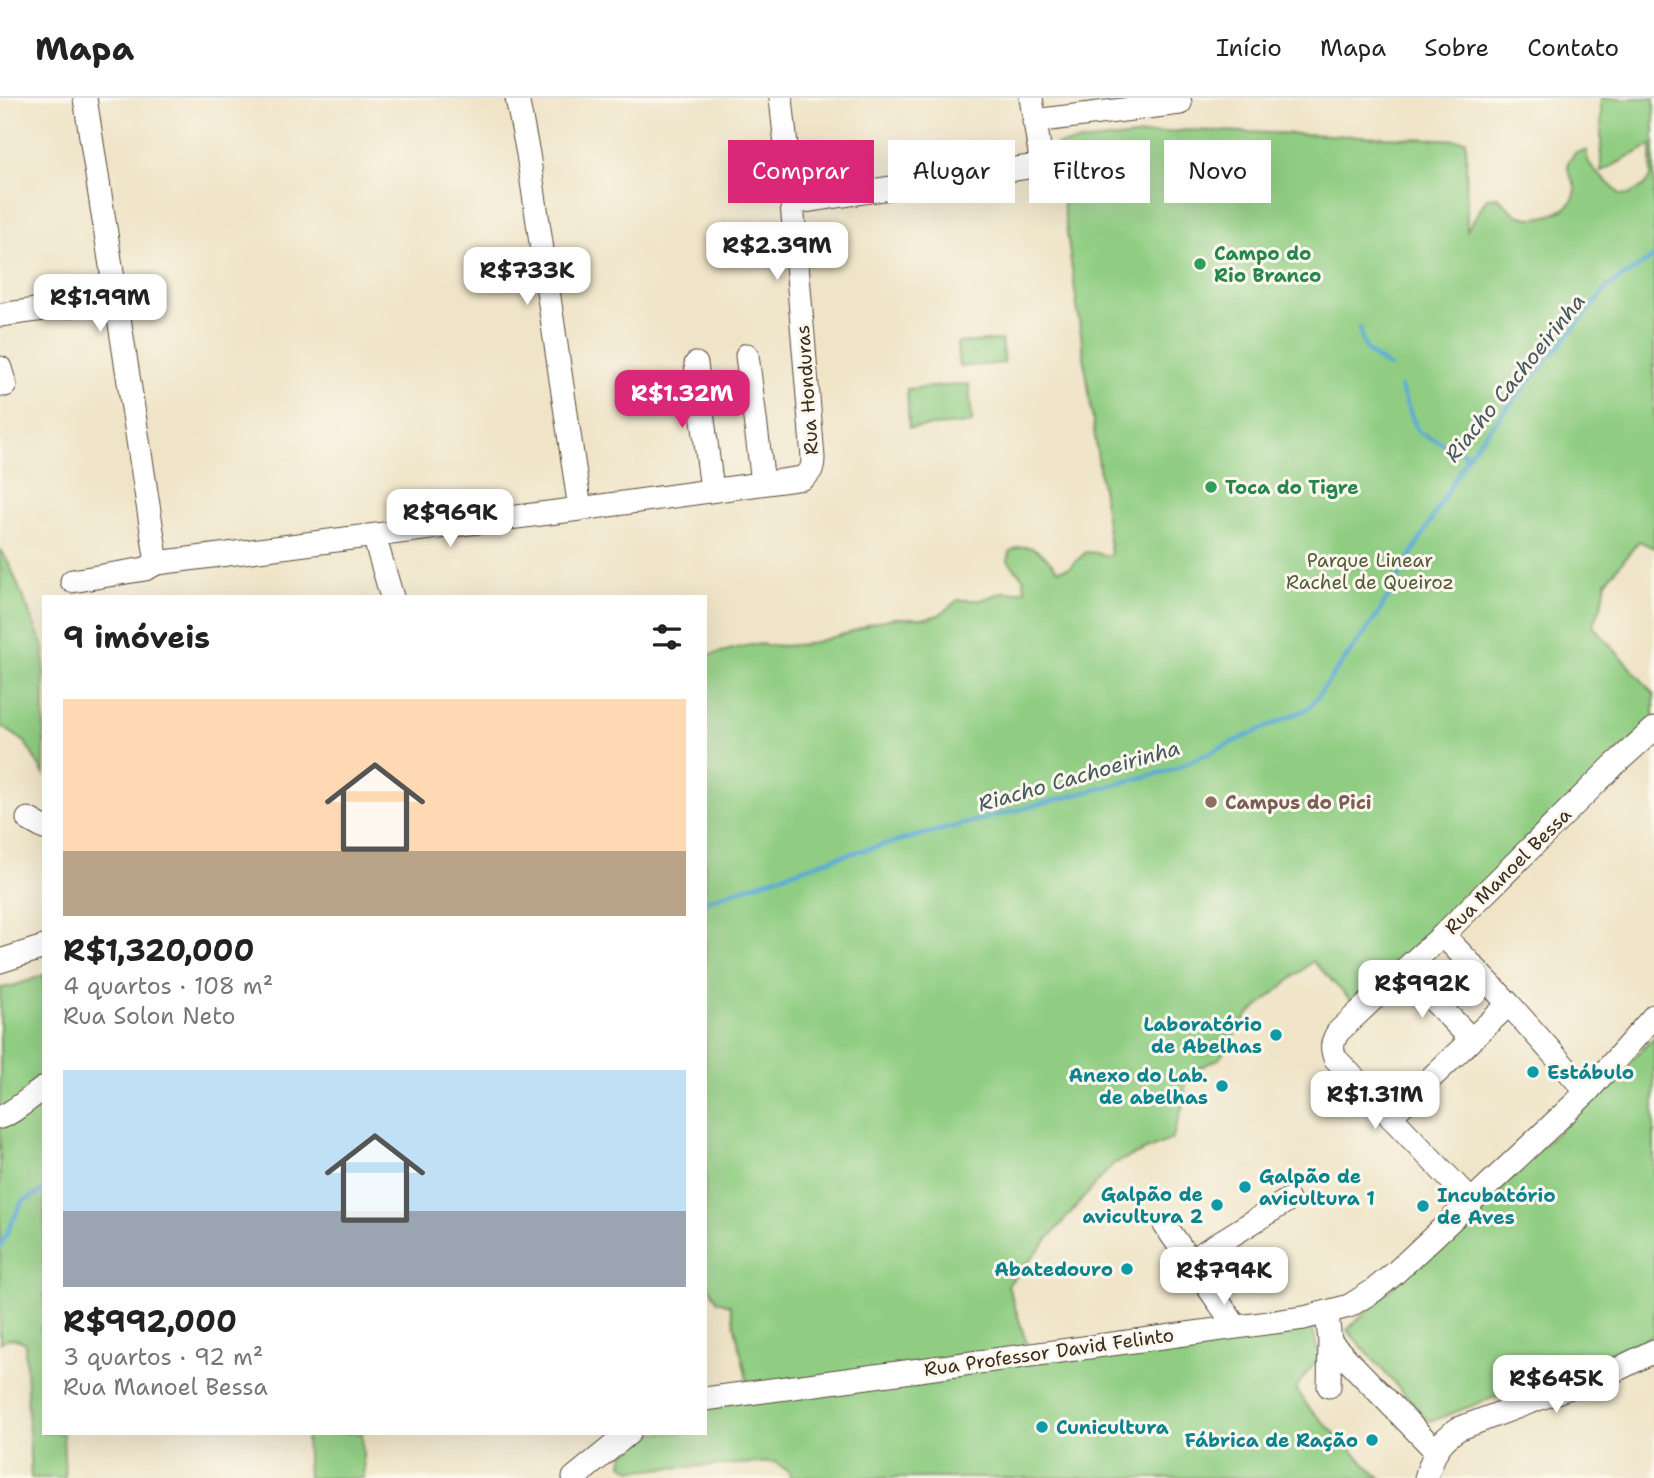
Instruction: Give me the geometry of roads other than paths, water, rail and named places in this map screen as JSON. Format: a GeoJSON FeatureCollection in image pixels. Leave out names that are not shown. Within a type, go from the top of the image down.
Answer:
{"type":"FeatureCollection","features":[{"type":"Feature","properties":{"kind":"street"},"geometry":{"type":"LineString","coordinates":[[85,98],[157,563]]}},
{"type":"Feature","properties":{"kind":"street"},"geometry":{"type":"LineString","coordinates":[[517,98],[528,154],[579,509]]}},
{"type":"Feature","properties":{"kind":"street","name":"Rua Honduras"},"geometry":{"type":"LineString","coordinates":[[781,98],[785,140]]}},
{"type":"Feature","properties":{"kind":"street"},"geometry":{"type":"LineString","coordinates":[[874,190],[1042,165],[1033,109],[1180,103]]}},
{"type":"Feature","properties":{"kind":"street","name":"Rua Honduras"},"geometry":{"type":"LineString","coordinates":[[763,483],[803,478],[810,473],[813,466],[792,203]]}},
{"type":"Feature","properties":{"kind":"street"},"geometry":{"type":"LineString","coordinates":[[0,315],[117,299]]}},
{"type":"Feature","properties":{"kind":"street"},"geometry":{"type":"LineString","coordinates":[[72,581],[145,569],[157,563],[374,537],[763,483],[747,355]]}},
{"type":"Feature","properties":{"kind":"street"},"geometry":{"type":"LineString","coordinates":[[696,364],[712,490]]}},
{"type":"Feature","properties":{"kind":"street"},"geometry":{"type":"LineString","coordinates":[[374,537],[391,595]]}},
{"type":"Feature","properties":{"kind":"street","name":"Rua Manoel Bessa"},"geometry":{"type":"LineString","coordinates":[[1391,1116],[1335,1058],[1332,1049],[1338,1032],[1443,936],[1613,766],[1654,729]]}},
{"type":"Feature","properties":{"kind":"street"},"geometry":{"type":"LineString","coordinates":[[1443,936],[1509,1004],[1587,1092]]}},
{"type":"Feature","properties":{"kind":"street"},"geometry":{"type":"LineString","coordinates":[[0,961],[42,948]]}},
{"type":"Feature","properties":{"kind":"street"},"geometry":{"type":"LineString","coordinates":[[1404,970],[1471,1040]]}},
{"type":"Feature","properties":{"kind":"street"},"geometry":{"type":"LineString","coordinates":[[1471,1200],[1391,1116],[1509,1004]]}},
{"type":"Feature","properties":{"kind":"street","name":"Rua Professor David Felinto"},"geometry":{"type":"LineString","coordinates":[[707,1399],[1304,1318],[1349,1306],[1395,1273],[1587,1092],[1654,1016]]}},
{"type":"Feature","properties":{"kind":"street"},"geometry":{"type":"LineString","coordinates":[[0,1117],[9,1114],[42,1089]]}},
{"type":"Feature","properties":{"kind":"street"},"geometry":{"type":"LineString","coordinates":[[1190,1261],[1288,1200]]}},
{"type":"Feature","properties":{"kind":"street"},"geometry":{"type":"LineString","coordinates":[[1165,1225],[1236,1327]]}},
{"type":"Feature","properties":{"kind":"street"},"geometry":{"type":"LineString","coordinates":[[1327,1313],[1330,1342],[1329,1386]]}},
{"type":"Feature","properties":{"kind":"street"},"geometry":{"type":"LineString","coordinates":[[1330,1342],[1435,1450]]}},
{"type":"Feature","properties":{"kind":"street"},"geometry":{"type":"LineString","coordinates":[[1426,1478],[1435,1450],[1447,1436],[1458,1429],[1618,1369],[1654,1351]]}},
{"type":"Feature","properties":{"kind":"street"},"geometry":{"type":"LineString","coordinates":[[574,1478],[627,1435]]}},
{"type":"Feature","properties":{"kind":"waterway","name":"Riacho Cachoeirinha"},"geometry":{"type":"LineString","coordinates":[[707,900],[841,856],[1171,770],[1309,708],[1377,616],[1468,455],[1609,286],[1654,257]]}},
{"type":"Feature","properties":{"kind":"waterway"},"geometry":{"type":"LineString","coordinates":[[1360,328],[1368,352],[1390,367]]}},
{"type":"Feature","properties":{"kind":"waterway"},"geometry":{"type":"LineString","coordinates":[[1400,387],[1418,432],[1468,455]]}},
{"type":"Feature","properties":{"kind":"waterway","name":"Riacho Cachoeirinha"},"geometry":{"type":"LineString","coordinates":[[0,1247],[22,1202],[42,1191]]}},
{"type":"Feature","properties":{"kind":"place","name":"Campo do Rio Branco"},"geometry":{"type":"Point","coordinates":[1200,264]}},
{"type":"Feature","properties":{"kind":"place","name":"Toca do Tigre"},"geometry":{"type":"Point","coordinates":[1211,487]}},
{"type":"Feature","properties":{"kind":"place","name":"Campus do Pici"},"geometry":{"type":"Point","coordinates":[1211,802]}},
{"type":"Feature","properties":{"kind":"place","name":"Laboratório de Abelhas"},"geometry":{"type":"Point","coordinates":[1276,1035]}},
{"type":"Feature","properties":{"kind":"place","name":"Estábulo"},"geometry":{"type":"Point","coordinates":[1533,1072]}},
{"type":"Feature","properties":{"kind":"place","name":"Anexo do Lab. de abelhas"},"geometry":{"type":"Point","coordinates":[1222,1086]}},
{"type":"Feature","properties":{"kind":"place","name":"Galpão de avicultura 1"},"geometry":{"type":"Point","coordinates":[1245,1187]}},
{"type":"Feature","properties":{"kind":"place","name":"Galpão de avicultura 2"},"geometry":{"type":"Point","coordinates":[1217,1205]}},
{"type":"Feature","properties":{"kind":"place","name":"Incubatório de Aves"},"geometry":{"type":"Point","coordinates":[1423,1206]}},
{"type":"Feature","properties":{"kind":"place","name":"Abatedouro"},"geometry":{"type":"Point","coordinates":[1127,1269]}},
{"type":"Feature","properties":{"kind":"place","name":"Cunicultura"},"geometry":{"type":"Point","coordinates":[1042,1427]}},
{"type":"Feature","properties":{"kind":"place","name":"Fábrica de Ração"},"geometry":{"type":"Point","coordinates":[1372,1440]}},
{"type":"Feature","properties":{"kind":"park label","name":"Parque Linear Rachel de Queiroz"},"geometry":{"type":"Point","coordinates":[1370,571]}}]}
